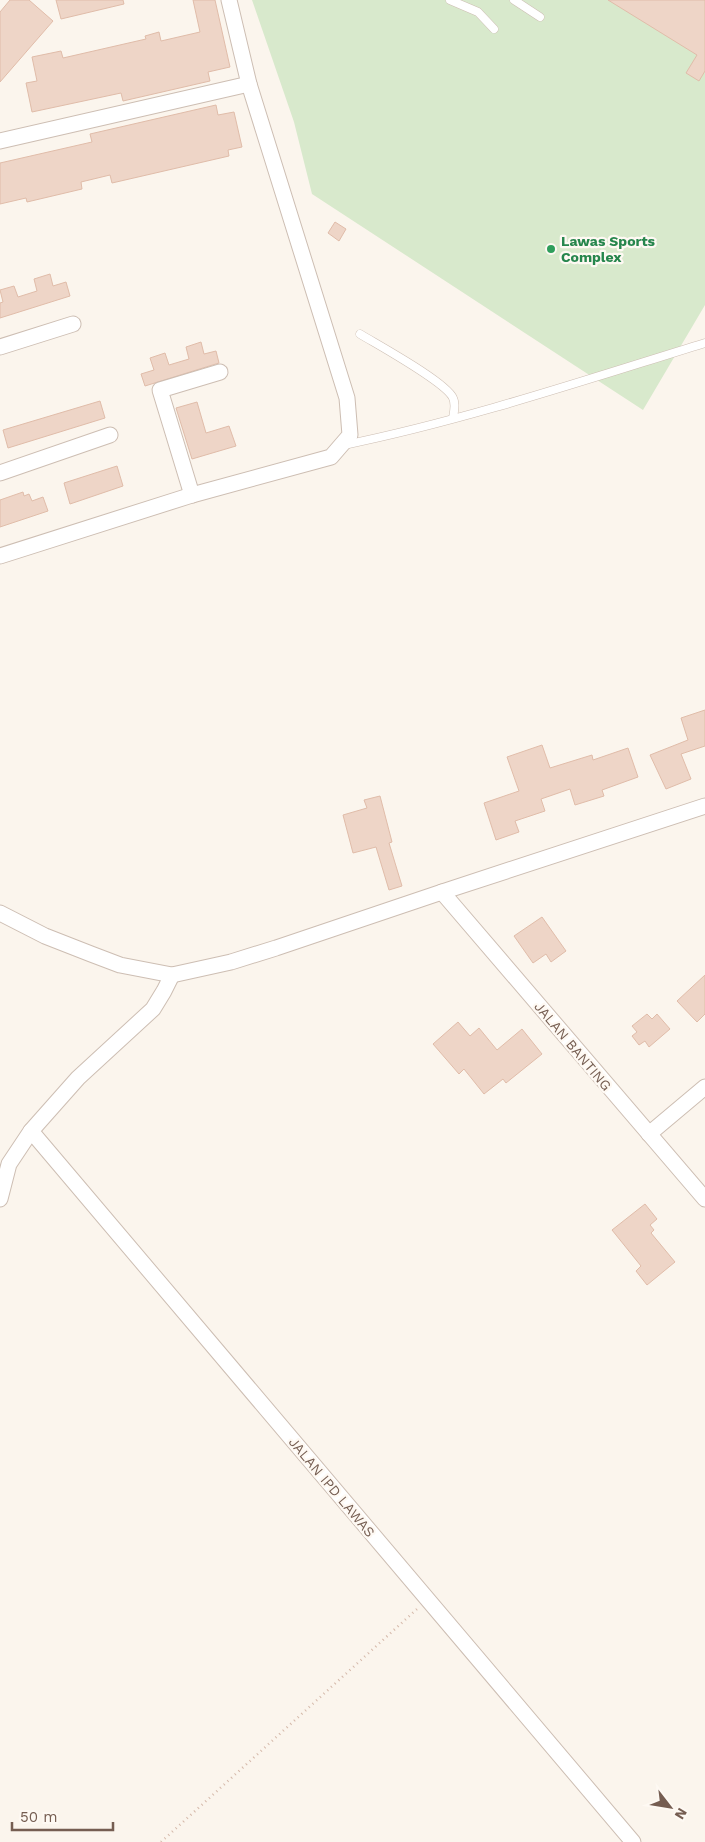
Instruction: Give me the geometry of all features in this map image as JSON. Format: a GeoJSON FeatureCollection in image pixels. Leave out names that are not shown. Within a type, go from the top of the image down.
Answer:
{"type":"FeatureCollection","features":[{"type":"Feature","properties":{"kind":"street"},"geometry":{"type":"LineString","coordinates":[[0,556],[192,495],[331,457],[350,435],[347,398],[250,84],[229,0]]}},
{"type":"Feature","properties":{"kind":"street"},"geometry":{"type":"LineString","coordinates":[[0,141],[250,84]]}},
{"type":"Feature","properties":{"kind":"street"},"geometry":{"type":"LineString","coordinates":[[0,347],[73,324]]}},
{"type":"Feature","properties":{"kind":"street"},"geometry":{"type":"LineString","coordinates":[[192,495],[160,390],[220,372]]}},
{"type":"Feature","properties":{"kind":"street"},"geometry":{"type":"LineString","coordinates":[[0,473],[110,435]]}},
{"type":"Feature","properties":{"kind":"street"},"geometry":{"type":"LineString","coordinates":[[0,913],[45,936],[120,965],[172,975],[231,962],[276,948],[705,806]]}},
{"type":"Feature","properties":{"kind":"street","name":"JALAN BANTING"},"geometry":{"type":"LineString","coordinates":[[442,892],[705,1199]]}},
{"type":"Feature","properties":{"kind":"street"},"geometry":{"type":"LineString","coordinates":[[0,1199],[4,1163],[78,1078],[153,1008],[172,975]]}},
{"type":"Feature","properties":{"kind":"street"},"geometry":{"type":"LineString","coordinates":[[649,1134],[705,1087]]}},
{"type":"Feature","properties":{"kind":"street","name":"JALAN IPD LAWAS"},"geometry":{"type":"LineString","coordinates":[[31,1131],[633,1842]]}},
{"type":"Feature","properties":{"kind":"lane"},"geometry":{"type":"LineString","coordinates":[[450,0],[478,12],[494,29]]}},
{"type":"Feature","properties":{"kind":"lane"},"geometry":{"type":"LineString","coordinates":[[514,0],[540,17]]}},
{"type":"Feature","properties":{"kind":"lane"},"geometry":{"type":"LineString","coordinates":[[360,334],[430,377],[450,393],[454,400],[454,418]]}},
{"type":"Feature","properties":{"kind":"lane"},"geometry":{"type":"LineString","coordinates":[[341,446],[399,434],[510,403],[705,343]]}},
{"type":"Feature","properties":{"kind":"path"},"geometry":{"type":"LineString","coordinates":[[161,1842],[428,1600]]}},
{"type":"Feature","properties":{"kind":"green space","name":"Lawas Sports Complex"},"geometry":{"type":"Polygon","coordinates":[[[252,0],[705,0],[705,305],[643,410],[312,194],[294,122],[252,0]]]}},
{"type":"Feature","properties":{"kind":"building"},"geometry":{"type":"Polygon","coordinates":[[[10,0],[29,0],[53,21],[0,82],[0,12],[10,0]]]}},
{"type":"Feature","properties":{"kind":"building"},"geometry":{"type":"Polygon","coordinates":[[[56,0],[123,0],[124,4],[61,19],[56,0]]]}},
{"type":"Feature","properties":{"kind":"building"},"geometry":{"type":"Polygon","coordinates":[[[193,0],[215,0],[230,67],[208,72],[210,81],[123,101],[121,93],[32,112],[26,83],[37,81],[32,57],[61,51],[63,58],[146,39],[145,36],[159,32],[161,41],[200,32],[193,0]]]}},
{"type":"Feature","properties":{"kind":"building"},"geometry":{"type":"Polygon","coordinates":[[[608,0],[705,0],[705,71],[699,81],[686,73],[697,55],[608,0]]]}},
{"type":"Feature","properties":{"kind":"building"},"geometry":{"type":"Polygon","coordinates":[[[216,105],[218,115],[234,112],[242,147],[228,150],[229,156],[112,183],[110,175],[81,182],[82,189],[27,202],[26,198],[0,204],[0,163],[92,142],[90,134],[216,105]]]}},
{"type":"Feature","properties":{"kind":"building"},"geometry":{"type":"Polygon","coordinates":[[[335,222],[346,229],[339,241],[328,233],[335,222]]]}},
{"type":"Feature","properties":{"kind":"building"},"geometry":{"type":"Polygon","coordinates":[[[50,274],[53,286],[66,282],[70,296],[0,318],[0,303],[3,302],[0,290],[14,286],[18,297],[37,291],[34,279],[50,274]]]}},
{"type":"Feature","properties":{"kind":"building"},"geometry":{"type":"Polygon","coordinates":[[[201,342],[204,354],[216,351],[219,363],[145,386],[141,374],[154,370],[150,358],[165,353],[169,365],[189,359],[186,347],[201,342]]]}},
{"type":"Feature","properties":{"kind":"building"},"geometry":{"type":"Polygon","coordinates":[[[100,401],[105,418],[8,448],[3,430],[100,401]]]}},
{"type":"Feature","properties":{"kind":"building"},"geometry":{"type":"Polygon","coordinates":[[[197,402],[206,433],[229,426],[236,446],[192,459],[176,408],[197,402]]]}},
{"type":"Feature","properties":{"kind":"building"},"geometry":{"type":"Polygon","coordinates":[[[117,466],[123,486],[70,504],[64,483],[117,466]]]}},
{"type":"Feature","properties":{"kind":"building"},"geometry":{"type":"Polygon","coordinates":[[[23,492],[24,496],[29,494],[32,501],[43,497],[48,511],[0,527],[0,500],[23,492]]]}},
{"type":"Feature","properties":{"kind":"building"},"geometry":{"type":"Polygon","coordinates":[[[705,710],[705,746],[681,754],[691,779],[666,789],[650,755],[688,740],[681,718],[705,710]]]}},
{"type":"Feature","properties":{"kind":"building"},"geometry":{"type":"Polygon","coordinates":[[[542,745],[550,768],[592,755],[593,760],[628,748],[638,777],[602,790],[604,796],[575,805],[570,789],[541,799],[545,811],[515,821],[519,832],[496,840],[484,803],[519,791],[507,757],[542,745]]]}},
{"type":"Feature","properties":{"kind":"building"},"geometry":{"type":"Polygon","coordinates":[[[380,796],[392,842],[389,843],[402,886],[389,890],[376,847],[353,853],[343,815],[367,808],[364,800],[380,796]]]}},
{"type":"Feature","properties":{"kind":"building"},"geometry":{"type":"Polygon","coordinates":[[[542,917],[566,951],[551,962],[546,954],[533,963],[514,936],[542,917]]]}},
{"type":"Feature","properties":{"kind":"building"},"geometry":{"type":"Polygon","coordinates":[[[705,975],[705,1014],[697,1022],[677,1001],[705,975]]]}},
{"type":"Feature","properties":{"kind":"building"},"geometry":{"type":"Polygon","coordinates":[[[647,1014],[652,1019],[657,1014],[670,1029],[649,1047],[645,1041],[639,1045],[632,1036],[637,1032],[632,1026],[647,1014]]]}},
{"type":"Feature","properties":{"kind":"building"},"geometry":{"type":"Polygon","coordinates":[[[458,1022],[470,1036],[479,1028],[497,1050],[522,1029],[542,1054],[506,1083],[503,1079],[484,1094],[464,1069],[459,1074],[433,1044],[458,1022]]]}},
{"type":"Feature","properties":{"kind":"building"},"geometry":{"type":"Polygon","coordinates":[[[645,1204],[657,1219],[650,1225],[654,1230],[651,1233],[675,1262],[647,1285],[636,1271],[641,1266],[612,1230],[645,1204]]]}},
{"type":"Feature","properties":{"kind":"place","name":"Lawas Sports Complex"},"geometry":{"type":"Point","coordinates":[551,249]}}]}
